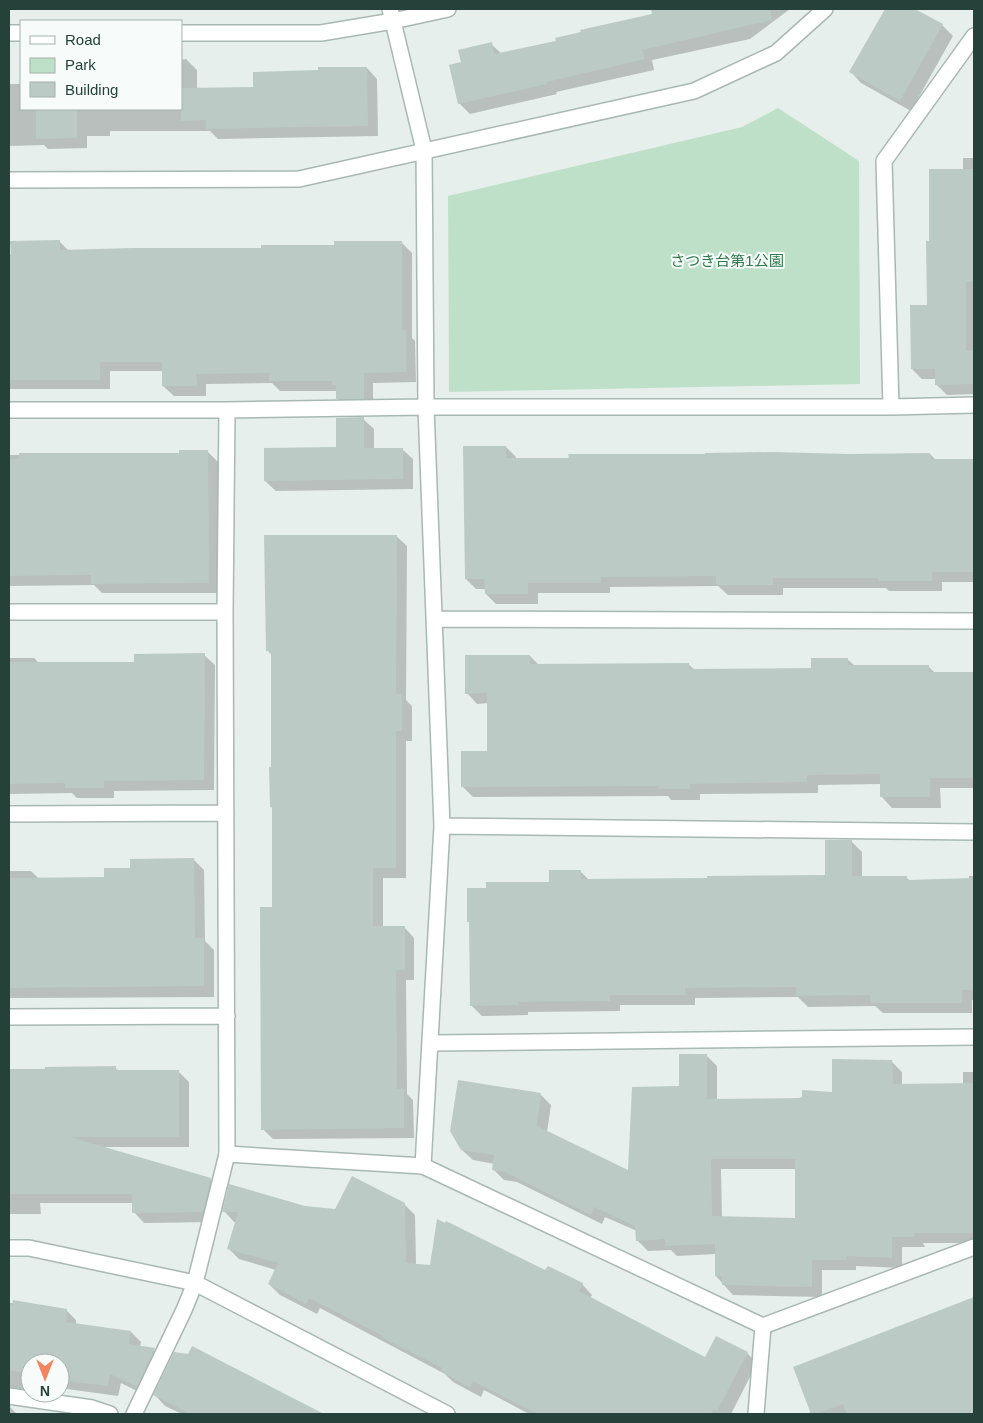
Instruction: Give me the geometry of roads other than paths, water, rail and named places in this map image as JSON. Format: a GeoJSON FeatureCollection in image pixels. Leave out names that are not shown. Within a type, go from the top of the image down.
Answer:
{"type":"FeatureCollection","features":[{"type":"Feature","properties":{"kind":"street"},"geometry":{"type":"LineString","coordinates":[[182,33],[321,34],[392,15],[448,9]]}},
{"type":"Feature","properties":{"kind":"street"},"geometry":{"type":"LineString","coordinates":[[9,180],[299,179],[694,91],[776,53],[824,9]]}},
{"type":"Feature","properties":{"kind":"street"},"geometry":{"type":"LineString","coordinates":[[392,15],[424,150],[426,407],[442,826],[423,1166]]}},
{"type":"Feature","properties":{"kind":"street"},"geometry":{"type":"LineString","coordinates":[[891,407],[884,161],[974,36]]}},
{"type":"Feature","properties":{"kind":"street"},"geometry":{"type":"LineString","coordinates":[[9,410],[227,410],[426,407],[891,407],[974,405]]}},
{"type":"Feature","properties":{"kind":"street"},"geometry":{"type":"LineString","coordinates":[[134,1414],[195,1283],[227,1154],[225,612],[227,410]]}},
{"type":"Feature","properties":{"kind":"street"},"geometry":{"type":"LineString","coordinates":[[9,612],[225,612]]}},
{"type":"Feature","properties":{"kind":"street"},"geometry":{"type":"LineString","coordinates":[[435,619],[974,621]]}},
{"type":"Feature","properties":{"kind":"street"},"geometry":{"type":"LineString","coordinates":[[9,814],[226,814]]}},
{"type":"Feature","properties":{"kind":"street"},"geometry":{"type":"LineString","coordinates":[[442,826],[974,832]]}},
{"type":"Feature","properties":{"kind":"street"},"geometry":{"type":"LineString","coordinates":[[9,1017],[227,1016]]}},
{"type":"Feature","properties":{"kind":"street"},"geometry":{"type":"LineString","coordinates":[[431,1043],[974,1037]]}},
{"type":"Feature","properties":{"kind":"street"},"geometry":{"type":"LineString","coordinates":[[227,1154],[423,1166],[764,1326],[974,1247]]}},
{"type":"Feature","properties":{"kind":"street"},"geometry":{"type":"LineString","coordinates":[[9,1248],[29,1248],[195,1283],[447,1414]]}},
{"type":"Feature","properties":{"kind":"street"},"geometry":{"type":"LineString","coordinates":[[756,1414],[764,1326]]}},
{"type":"Feature","properties":{"kind":"street"},"geometry":{"type":"LineString","coordinates":[[9,1396],[92,1408],[110,1414]]}},
{"type":"Feature","properties":{"kind":"park label","name":"さつき台第1公園"},"geometry":{"type":"Point","coordinates":[727,261]}}]}
